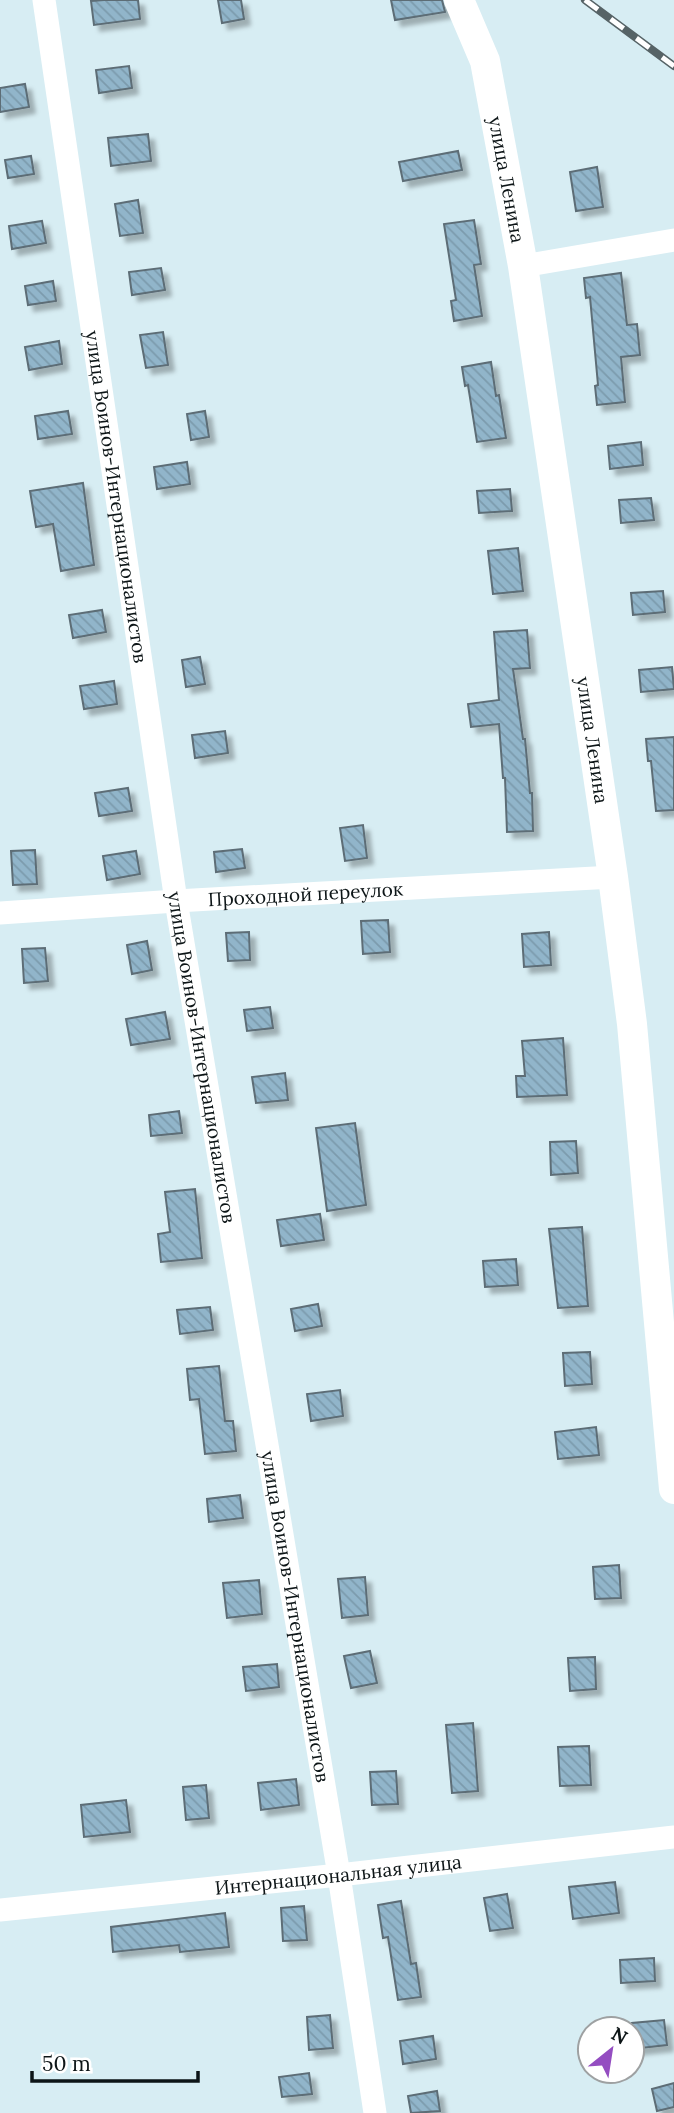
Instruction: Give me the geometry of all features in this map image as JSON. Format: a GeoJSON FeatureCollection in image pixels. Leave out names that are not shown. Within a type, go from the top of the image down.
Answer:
{"type":"FeatureCollection","features":[{"type":"Feature","properties":{"kind":"main road","name":"улица Ленина"},"geometry":{"type":"LineString","coordinates":[[459,0],[485,61],[523,266],[613,877],[632,1024],[674,1489]]}},
{"type":"Feature","properties":{"kind":"street","name":"улица Воинов-Интернационалистов"},"geometry":{"type":"LineString","coordinates":[[44,0],[176,901],[339,1875],[375,2113]]}},
{"type":"Feature","properties":{"kind":"street"},"geometry":{"type":"LineString","coordinates":[[523,266],[674,240]]}},
{"type":"Feature","properties":{"kind":"street","name":"Проходной переулок"},"geometry":{"type":"LineString","coordinates":[[0,913],[613,877]]}},
{"type":"Feature","properties":{"kind":"street","name":"Интернациональная улица"},"geometry":{"type":"LineString","coordinates":[[0,1910],[674,1837]]}},
{"type":"Feature","properties":{"kind":"building"},"geometry":{"type":"Polygon","coordinates":[[[138,0],[140,19],[94,25],[91,1],[138,0]]]}},
{"type":"Feature","properties":{"kind":"building"},"geometry":{"type":"Polygon","coordinates":[[[218,0],[241,0],[244,19],[222,23],[218,0]]]}},
{"type":"Feature","properties":{"kind":"building"},"geometry":{"type":"Polygon","coordinates":[[[391,0],[442,0],[445,12],[395,20],[391,0]]]}},
{"type":"Feature","properties":{"kind":"building"},"geometry":{"type":"Polygon","coordinates":[[[129,66],[132,88],[99,93],[96,70],[129,66]]]}},
{"type":"Feature","properties":{"kind":"building"},"geometry":{"type":"Polygon","coordinates":[[[25,84],[29,107],[0,112],[0,88],[25,84]]]}},
{"type":"Feature","properties":{"kind":"building"},"geometry":{"type":"Polygon","coordinates":[[[148,134],[151,161],[111,166],[108,138],[148,134]]]}},
{"type":"Feature","properties":{"kind":"building"},"geometry":{"type":"Polygon","coordinates":[[[458,151],[462,170],[403,181],[399,162],[458,151]]]}},
{"type":"Feature","properties":{"kind":"building"},"geometry":{"type":"Polygon","coordinates":[[[31,156],[34,174],[8,178],[5,160],[31,156]]]}},
{"type":"Feature","properties":{"kind":"building"},"geometry":{"type":"Polygon","coordinates":[[[597,167],[603,207],[576,211],[570,172],[597,167]]]}},
{"type":"Feature","properties":{"kind":"building"},"geometry":{"type":"Polygon","coordinates":[[[138,200],[143,233],[120,236],[115,204],[138,200]]]}},
{"type":"Feature","properties":{"kind":"building"},"geometry":{"type":"Polygon","coordinates":[[[474,220],[481,264],[474,265],[482,316],[454,321],[451,301],[456,300],[444,224],[474,220]]]}},
{"type":"Feature","properties":{"kind":"building"},"geometry":{"type":"Polygon","coordinates":[[[42,221],[46,243],[12,249],[9,226],[42,221]]]}},
{"type":"Feature","properties":{"kind":"building"},"geometry":{"type":"Polygon","coordinates":[[[161,268],[165,290],[132,295],[129,272],[161,268]]]}},
{"type":"Feature","properties":{"kind":"building"},"geometry":{"type":"Polygon","coordinates":[[[621,273],[627,325],[637,324],[640,355],[621,357],[625,402],[597,405],[595,386],[598,385],[590,297],[586,298],[584,278],[621,273]]]}},
{"type":"Feature","properties":{"kind":"building"},"geometry":{"type":"Polygon","coordinates":[[[53,281],[56,301],[28,305],[25,286],[53,281]]]}},
{"type":"Feature","properties":{"kind":"building"},"geometry":{"type":"Polygon","coordinates":[[[163,332],[168,365],[146,368],[140,335],[163,332]]]}},
{"type":"Feature","properties":{"kind":"building"},"geometry":{"type":"Polygon","coordinates":[[[59,341],[62,364],[29,370],[25,347],[59,341]]]}},
{"type":"Feature","properties":{"kind":"building"},"geometry":{"type":"Polygon","coordinates":[[[491,362],[506,438],[477,442],[468,385],[465,386],[462,367],[491,362]]]}},
{"type":"Feature","properties":{"kind":"building"},"geometry":{"type":"Polygon","coordinates":[[[68,411],[72,434],[38,439],[35,416],[68,411]]]}},
{"type":"Feature","properties":{"kind":"building"},"geometry":{"type":"Polygon","coordinates":[[[205,411],[209,437],[191,440],[187,414],[205,411]]]}},
{"type":"Feature","properties":{"kind":"building"},"geometry":{"type":"Polygon","coordinates":[[[641,442],[643,465],[610,469],[608,446],[641,442]]]}},
{"type":"Feature","properties":{"kind":"building"},"geometry":{"type":"Polygon","coordinates":[[[187,462],[190,484],[157,489],[154,467],[187,462]]]}},
{"type":"Feature","properties":{"kind":"building"},"geometry":{"type":"Polygon","coordinates":[[[83,483],[94,565],[61,571],[53,524],[36,527],[30,491],[83,483]]]}},
{"type":"Feature","properties":{"kind":"building"},"geometry":{"type":"Polygon","coordinates":[[[510,489],[512,511],[479,513],[477,491],[510,489]]]}},
{"type":"Feature","properties":{"kind":"building"},"geometry":{"type":"Polygon","coordinates":[[[651,498],[654,520],[621,523],[619,500],[651,498]]]}},
{"type":"Feature","properties":{"kind":"building"},"geometry":{"type":"Polygon","coordinates":[[[518,548],[523,591],[493,594],[488,551],[518,548]]]}},
{"type":"Feature","properties":{"kind":"building"},"geometry":{"type":"Polygon","coordinates":[[[663,591],[665,612],[633,615],[631,593],[663,591]]]}},
{"type":"Feature","properties":{"kind":"building"},"geometry":{"type":"Polygon","coordinates":[[[102,610],[106,632],[73,638],[69,615],[102,610]]]}},
{"type":"Feature","properties":{"kind":"building"},"geometry":{"type":"Polygon","coordinates":[[[527,630],[530,668],[513,669],[532,793],[533,831],[507,832],[499,724],[471,727],[468,704],[499,700],[494,632],[527,630]]]}},
{"type":"Feature","properties":{"kind":"building"},"geometry":{"type":"Polygon","coordinates":[[[200,657],[205,684],[186,687],[182,660],[200,657]]]}},
{"type":"Feature","properties":{"kind":"building"},"geometry":{"type":"Polygon","coordinates":[[[672,667],[674,689],[641,692],[639,670],[672,667]]]}},
{"type":"Feature","properties":{"kind":"building"},"geometry":{"type":"Polygon","coordinates":[[[114,681],[117,704],[84,709],[80,686],[114,681]]]}},
{"type":"Feature","properties":{"kind":"building"},"geometry":{"type":"Polygon","coordinates":[[[225,731],[228,753],[195,758],[192,735],[225,731]]]}},
{"type":"Feature","properties":{"kind":"building"},"geometry":{"type":"Polygon","coordinates":[[[674,737],[674,810],[656,811],[646,739],[674,737]]]}},
{"type":"Feature","properties":{"kind":"building"},"geometry":{"type":"Polygon","coordinates":[[[128,788],[132,811],[99,816],[95,793],[128,788]]]}},
{"type":"Feature","properties":{"kind":"building"},"geometry":{"type":"Polygon","coordinates":[[[363,825],[367,858],[345,861],[340,828],[363,825]]]}},
{"type":"Feature","properties":{"kind":"building"},"geometry":{"type":"Polygon","coordinates":[[[242,849],[245,868],[216,872],[214,852],[242,849]]]}},
{"type":"Feature","properties":{"kind":"building"},"geometry":{"type":"Polygon","coordinates":[[[35,850],[37,884],[13,885],[11,851],[35,850]]]}},
{"type":"Feature","properties":{"kind":"building"},"geometry":{"type":"Polygon","coordinates":[[[136,851],[140,874],[107,880],[103,856],[136,851]]]}},
{"type":"Feature","properties":{"kind":"building"},"geometry":{"type":"Polygon","coordinates":[[[388,920],[390,952],[363,954],[361,921],[388,920]]]}},
{"type":"Feature","properties":{"kind":"building"},"geometry":{"type":"Polygon","coordinates":[[[249,932],[250,960],[228,961],[226,933],[249,932]]]}},
{"type":"Feature","properties":{"kind":"building"},"geometry":{"type":"Polygon","coordinates":[[[549,932],[551,965],[524,967],[522,934],[549,932]]]}},
{"type":"Feature","properties":{"kind":"building"},"geometry":{"type":"Polygon","coordinates":[[[147,941],[152,970],[132,974],[127,945],[147,941]]]}},
{"type":"Feature","properties":{"kind":"building"},"geometry":{"type":"Polygon","coordinates":[[[45,948],[48,981],[24,983],[22,949],[45,948]]]}},
{"type":"Feature","properties":{"kind":"building"},"geometry":{"type":"Polygon","coordinates":[[[270,1007],[273,1028],[247,1031],[244,1010],[270,1007]]]}},
{"type":"Feature","properties":{"kind":"building"},"geometry":{"type":"Polygon","coordinates":[[[165,1012],[170,1039],[131,1045],[126,1019],[165,1012]]]}},
{"type":"Feature","properties":{"kind":"building"},"geometry":{"type":"Polygon","coordinates":[[[563,1038],[567,1095],[517,1097],[516,1076],[525,1076],[522,1041],[563,1038]]]}},
{"type":"Feature","properties":{"kind":"building"},"geometry":{"type":"Polygon","coordinates":[[[285,1073],[288,1100],[256,1103],[252,1077],[285,1073]]]}},
{"type":"Feature","properties":{"kind":"building"},"geometry":{"type":"Polygon","coordinates":[[[179,1111],[182,1133],[151,1136],[149,1115],[179,1111]]]}},
{"type":"Feature","properties":{"kind":"building"},"geometry":{"type":"Polygon","coordinates":[[[355,1123],[366,1205],[327,1211],[316,1128],[355,1123]]]}},
{"type":"Feature","properties":{"kind":"building"},"geometry":{"type":"Polygon","coordinates":[[[576,1141],[578,1173],[551,1175],[550,1142],[576,1141]]]}},
{"type":"Feature","properties":{"kind":"building"},"geometry":{"type":"Polygon","coordinates":[[[195,1189],[202,1258],[161,1262],[158,1234],[170,1232],[165,1192],[195,1189]]]}},
{"type":"Feature","properties":{"kind":"building"},"geometry":{"type":"Polygon","coordinates":[[[320,1214],[324,1240],[281,1246],[277,1220],[320,1214]]]}},
{"type":"Feature","properties":{"kind":"building"},"geometry":{"type":"Polygon","coordinates":[[[582,1227],[588,1306],[558,1308],[549,1229],[582,1227]]]}},
{"type":"Feature","properties":{"kind":"building"},"geometry":{"type":"Polygon","coordinates":[[[516,1259],[518,1285],[485,1287],[483,1261],[516,1259]]]}},
{"type":"Feature","properties":{"kind":"building"},"geometry":{"type":"Polygon","coordinates":[[[318,1304],[322,1326],[295,1331],[291,1309],[318,1304]]]}},
{"type":"Feature","properties":{"kind":"building"},"geometry":{"type":"Polygon","coordinates":[[[210,1307],[213,1330],[180,1334],[177,1310],[210,1307]]]}},
{"type":"Feature","properties":{"kind":"building"},"geometry":{"type":"Polygon","coordinates":[[[590,1352],[592,1384],[565,1386],[563,1353],[590,1352]]]}},
{"type":"Feature","properties":{"kind":"building"},"geometry":{"type":"Polygon","coordinates":[[[219,1366],[225,1421],[233,1421],[236,1451],[205,1454],[199,1399],[190,1400],[187,1369],[219,1366]]]}},
{"type":"Feature","properties":{"kind":"building"},"geometry":{"type":"Polygon","coordinates":[[[340,1390],[343,1416],[311,1421],[307,1394],[340,1390]]]}},
{"type":"Feature","properties":{"kind":"building"},"geometry":{"type":"Polygon","coordinates":[[[596,1427],[599,1455],[558,1459],[555,1432],[596,1427]]]}},
{"type":"Feature","properties":{"kind":"building"},"geometry":{"type":"Polygon","coordinates":[[[240,1495],[243,1518],[209,1522],[207,1499],[240,1495]]]}},
{"type":"Feature","properties":{"kind":"building"},"geometry":{"type":"Polygon","coordinates":[[[619,1565],[621,1598],[595,1599],[593,1567],[619,1565]]]}},
{"type":"Feature","properties":{"kind":"building"},"geometry":{"type":"Polygon","coordinates":[[[365,1577],[368,1615],[342,1618],[338,1579],[365,1577]]]}},
{"type":"Feature","properties":{"kind":"building"},"geometry":{"type":"Polygon","coordinates":[[[259,1580],[262,1614],[227,1618],[223,1583],[259,1580]]]}},
{"type":"Feature","properties":{"kind":"building"},"geometry":{"type":"Polygon","coordinates":[[[370,1651],[377,1683],[351,1688],[344,1656],[370,1651]]]}},
{"type":"Feature","properties":{"kind":"building"},"geometry":{"type":"Polygon","coordinates":[[[595,1657],[596,1689],[570,1691],[568,1658],[595,1657]]]}},
{"type":"Feature","properties":{"kind":"building"},"geometry":{"type":"Polygon","coordinates":[[[277,1664],[279,1687],[246,1691],[243,1667],[277,1664]]]}},
{"type":"Feature","properties":{"kind":"building"},"geometry":{"type":"Polygon","coordinates":[[[473,1723],[478,1791],[452,1793],[446,1725],[473,1723]]]}},
{"type":"Feature","properties":{"kind":"building"},"geometry":{"type":"Polygon","coordinates":[[[589,1746],[591,1785],[560,1786],[558,1747],[589,1746]]]}},
{"type":"Feature","properties":{"kind":"building"},"geometry":{"type":"Polygon","coordinates":[[[396,1771],[398,1804],[372,1805],[370,1772],[396,1771]]]}},
{"type":"Feature","properties":{"kind":"building"},"geometry":{"type":"Polygon","coordinates":[[[296,1779],[299,1805],[261,1810],[258,1783],[296,1779]]]}},
{"type":"Feature","properties":{"kind":"building"},"geometry":{"type":"Polygon","coordinates":[[[206,1785],[209,1818],[186,1820],[183,1787],[206,1785]]]}},
{"type":"Feature","properties":{"kind":"building"},"geometry":{"type":"Polygon","coordinates":[[[126,1800],[130,1832],[84,1837],[81,1805],[126,1800]]]}},
{"type":"Feature","properties":{"kind":"building"},"geometry":{"type":"Polygon","coordinates":[[[615,1882],[619,1913],[573,1919],[569,1887],[615,1882]]]}},
{"type":"Feature","properties":{"kind":"building"},"geometry":{"type":"Polygon","coordinates":[[[507,1894],[513,1928],[490,1931],[484,1898],[507,1894]]]}},
{"type":"Feature","properties":{"kind":"building"},"geometry":{"type":"Polygon","coordinates":[[[401,1901],[411,1964],[416,1963],[421,1997],[398,2000],[388,1937],[383,1938],[378,1905],[401,1901]]]}},
{"type":"Feature","properties":{"kind":"building"},"geometry":{"type":"Polygon","coordinates":[[[304,1906],[307,1940],[283,1941],[281,1908],[304,1906]]]}},
{"type":"Feature","properties":{"kind":"building"},"geometry":{"type":"Polygon","coordinates":[[[225,1913],[229,1947],[180,1952],[179,1945],[113,1952],[111,1927],[225,1913]]]}},
{"type":"Feature","properties":{"kind":"building"},"geometry":{"type":"Polygon","coordinates":[[[654,1958],[655,1981],[621,1983],[620,1960],[654,1958]]]}},
{"type":"Feature","properties":{"kind":"building"},"geometry":{"type":"Polygon","coordinates":[[[330,2015],[333,2048],[309,2050],[307,2017],[330,2015]]]}},
{"type":"Feature","properties":{"kind":"building"},"geometry":{"type":"Polygon","coordinates":[[[664,2020],[667,2045],[646,2047],[646,2022],[664,2020]]]}},
{"type":"Feature","properties":{"kind":"building"},"geometry":{"type":"Polygon","coordinates":[[[433,2036],[436,2059],[403,2064],[400,2041],[433,2036]]]}},
{"type":"Feature","properties":{"kind":"building"},"geometry":{"type":"Polygon","coordinates":[[[309,2073],[312,2094],[282,2097],[279,2077],[309,2073]]]}},
{"type":"Feature","properties":{"kind":"building"},"geometry":{"type":"Polygon","coordinates":[[[674,2083],[674,2107],[657,2111],[652,2089],[674,2083]]]}},
{"type":"Feature","properties":{"kind":"building"},"geometry":{"type":"Polygon","coordinates":[[[437,2091],[440,2111],[411,2113],[408,2096],[437,2091]]]}},
{"type":"Feature","properties":{"kind":"railway"},"geometry":{"type":"LineString","coordinates":[[585,0],[674,66]]}}]}
